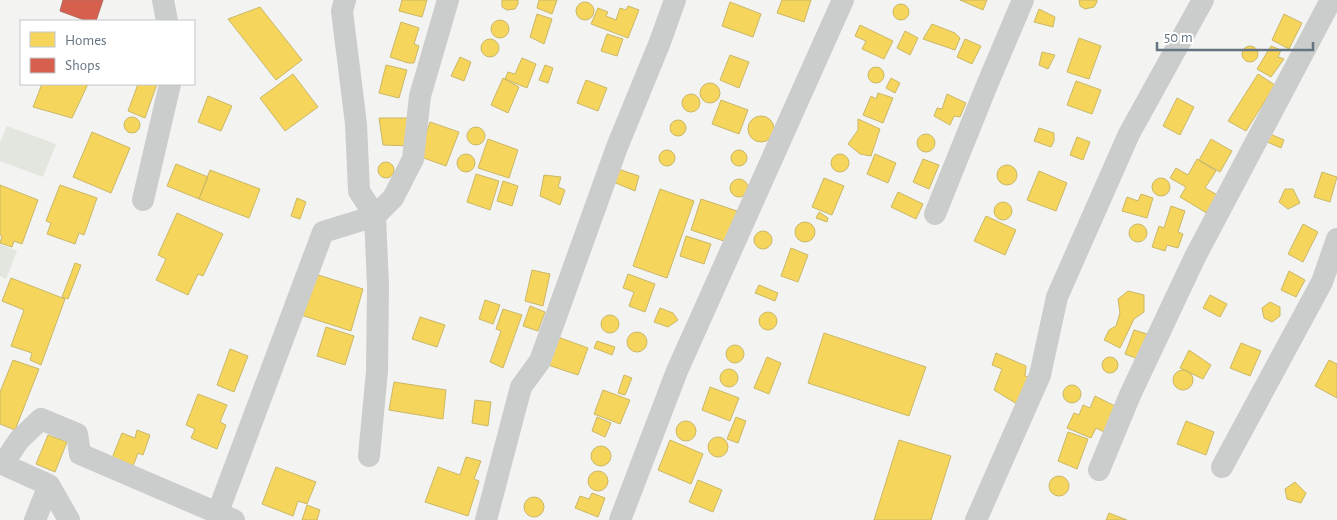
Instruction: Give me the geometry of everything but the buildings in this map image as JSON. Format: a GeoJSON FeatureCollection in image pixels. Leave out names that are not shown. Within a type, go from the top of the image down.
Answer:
{"type":"FeatureCollection","features":[{"type":"Feature","properties":{"kind":"street"},"geometry":{"type":"LineString","coordinates":[[163,0],[167,20]]}},
{"type":"Feature","properties":{"kind":"street"},"geometry":{"type":"LineString","coordinates":[[345,0],[342,11],[356,124],[358,191],[375,216],[378,286],[377,371],[370,456]]}},
{"type":"Feature","properties":{"kind":"street"},"geometry":{"type":"LineString","coordinates":[[69,520],[49,485],[2,464],[19,440],[41,419],[77,434],[80,454],[226,516],[322,232],[375,216],[392,198],[413,159],[420,96],[448,0]]}},
{"type":"Feature","properties":{"kind":"street"},"geometry":{"type":"LineString","coordinates":[[486,520],[520,387],[540,361],[614,156],[675,0]]}},
{"type":"Feature","properties":{"kind":"street"},"geometry":{"type":"LineString","coordinates":[[620,520],[677,371],[843,0]]}},
{"type":"Feature","properties":{"kind":"street"},"geometry":{"type":"LineString","coordinates":[[935,214],[1024,0]]}},
{"type":"Feature","properties":{"kind":"street"},"geometry":{"type":"LineString","coordinates":[[976,520],[1040,374],[1057,297],[1129,134],[1202,0]]}},
{"type":"Feature","properties":{"kind":"street"},"geometry":{"type":"LineString","coordinates":[[1099,470],[1130,395],[1195,256],[1331,0]]}},
{"type":"Feature","properties":{"kind":"street"},"geometry":{"type":"LineString","coordinates":[[143,200],[170,85]]}},
{"type":"Feature","properties":{"kind":"street"},"geometry":{"type":"LineString","coordinates":[[1222,467],[1322,282],[1337,239]]}},
{"type":"Feature","properties":{"kind":"street"},"geometry":{"type":"LineString","coordinates":[[35,520],[49,485]]}},
{"type":"Feature","properties":{"kind":"shaded area"},"geometry":{"type":"Polygon","coordinates":[[[7,126],[56,144],[43,177],[0,161],[0,142],[7,126]]]}},
{"type":"Feature","properties":{"kind":"shaded area"},"geometry":{"type":"Polygon","coordinates":[[[0,244],[17,251],[6,279],[0,276],[0,244]]]}}]}
